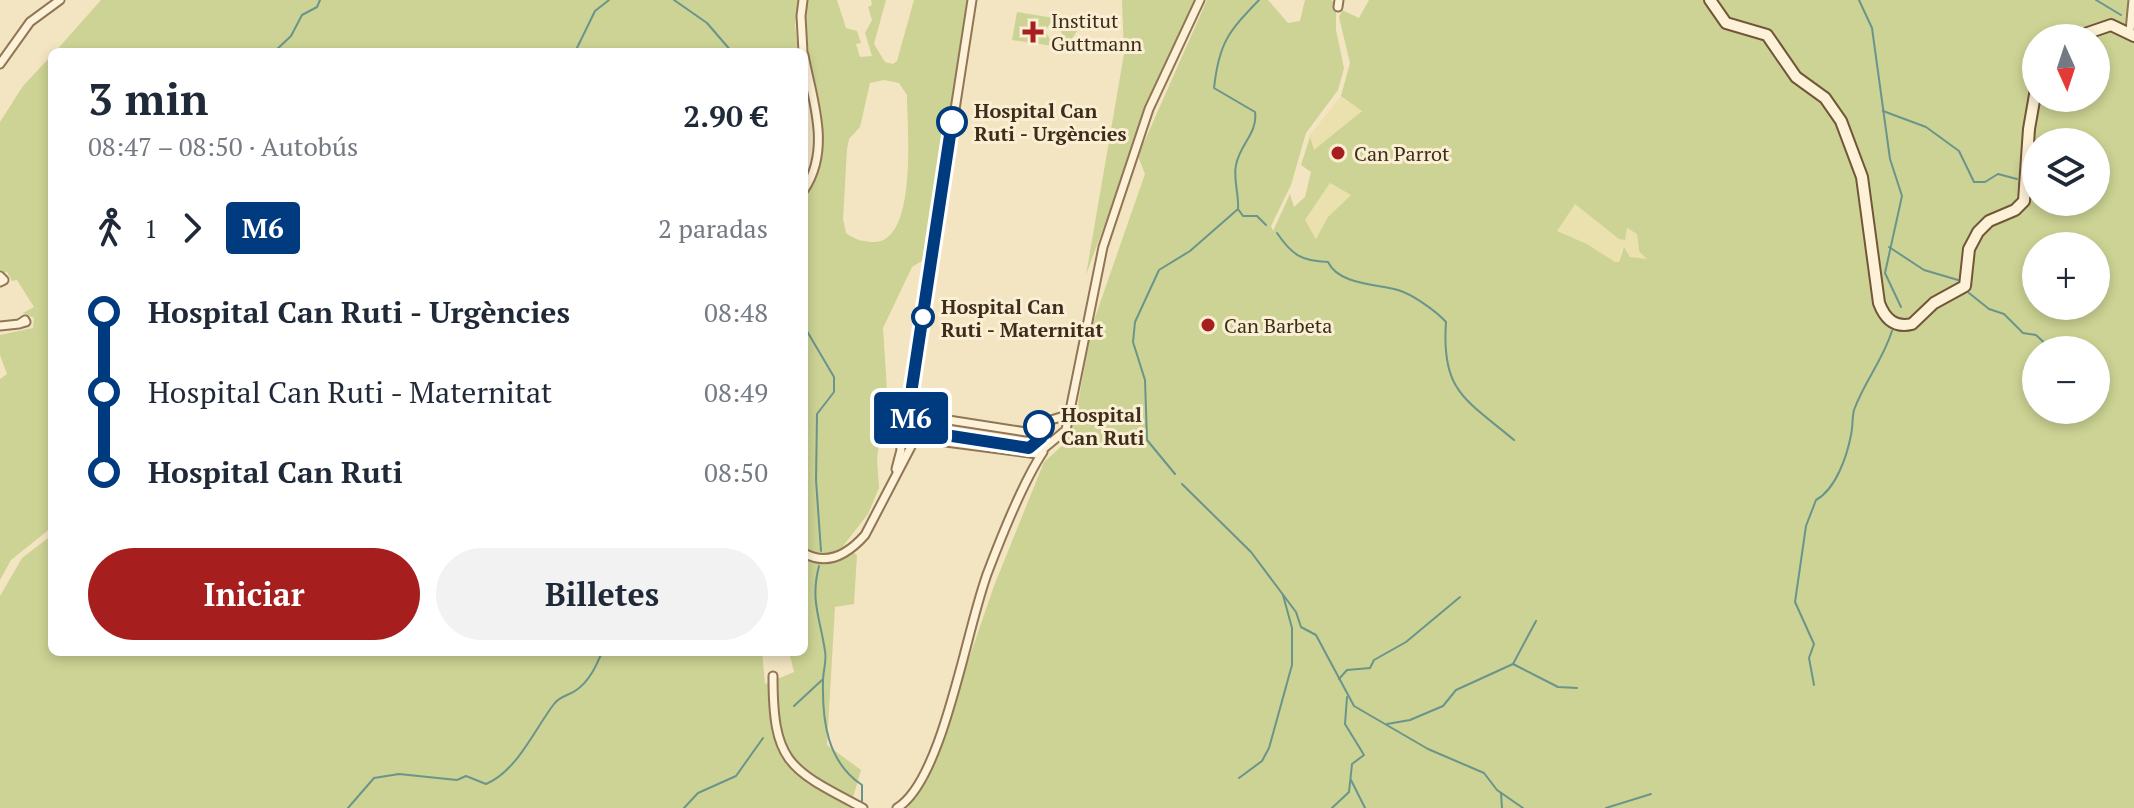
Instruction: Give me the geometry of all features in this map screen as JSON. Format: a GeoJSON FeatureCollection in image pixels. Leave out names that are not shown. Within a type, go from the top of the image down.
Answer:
{"type":"FeatureCollection","features":[{"type":"Feature","properties":{"kind":"street"},"geometry":{"type":"LineString","coordinates":[[0,64],[30,22],[60,0]]}},
{"type":"Feature","properties":{"kind":"street"},"geometry":{"type":"LineString","coordinates":[[803,0],[804,48]]}},
{"type":"Feature","properties":{"kind":"street"},"geometry":{"type":"LineString","coordinates":[[808,554],[823,559],[845,554],[865,535],[893,483],[913,435],[910,414],[912,387],[972,0]]}},
{"type":"Feature","properties":{"kind":"street"},"geometry":{"type":"LineString","coordinates":[[893,483],[901,442],[899,434],[1027,448],[1039,447],[1066,430],[1103,247],[1149,109],[1200,0]]}},
{"type":"Feature","properties":{"kind":"street"},"geometry":{"type":"LineString","coordinates":[[1710,0],[1726,23],[1767,35],[1796,77],[1825,98],[1841,121],[1862,177],[1879,303],[1887,318],[1896,325],[1912,324],[1934,303],[1961,290],[1967,282],[1969,249],[1978,232],[1989,221],[2015,210],[2024,201],[2032,112]]}},
{"type":"Feature","properties":{"kind":"street"},"geometry":{"type":"LineString","coordinates":[[2110,25],[2117,25],[2132,34],[2133,0]]}},
{"type":"Feature","properties":{"kind":"street"},"geometry":{"type":"LineString","coordinates":[[808,74],[819,128],[816,165],[808,182]]}},
{"type":"Feature","properties":{"kind":"street"},"geometry":{"type":"LineString","coordinates":[[0,326],[19,324]]}},
{"type":"Feature","properties":{"kind":"street"},"geometry":{"type":"LineString","coordinates":[[912,387],[903,423],[913,435]]}},
{"type":"Feature","properties":{"kind":"street"},"geometry":{"type":"LineString","coordinates":[[897,808],[913,794],[936,747],[988,570],[1039,447],[1041,423],[1064,416],[1071,407]]}},
{"type":"Feature","properties":{"kind":"street"},"geometry":{"type":"LineString","coordinates":[[910,414],[1039,447]]}},
{"type":"Feature","properties":{"kind":"street"},"geometry":{"type":"LineString","coordinates":[[1051,419],[1058,423],[1056,438]]}},
{"type":"Feature","properties":{"kind":"street"},"geometry":{"type":"LineString","coordinates":[[901,442],[913,435]]}},
{"type":"Feature","properties":{"kind":"street"},"geometry":{"type":"LineString","coordinates":[[773,676],[776,735],[786,759],[800,772],[863,808]]}},
{"type":"Feature","properties":{"kind":"shaded area"},"geometry":{"type":"Polygon","coordinates":[[[1341,96],[1362,110],[1353,121],[1313,151],[1308,140],[1310,135],[1341,96]]]}},
{"type":"Feature","properties":{"kind":"shaded area"},"geometry":{"type":"Polygon","coordinates":[[[1330,183],[1351,195],[1337,208],[1316,239],[1305,220],[1330,183]]]}},
{"type":"Feature","properties":{"kind":"shaded area"},"geometry":{"type":"Polygon","coordinates":[[[1575,203],[1619,239],[1626,228],[1637,234],[1638,248],[1647,259],[1630,257],[1625,248],[1621,250],[1619,262],[1615,262],[1587,244],[1556,231],[1575,203]]]}},
{"type":"Feature","properties":{"kind":"green space"},"geometry":{"type":"Polygon","coordinates":[[[101,0],[799,0],[795,24],[798,48],[59,48],[101,0]]]}},
{"type":"Feature","properties":{"kind":"green space"},"geometry":{"type":"Polygon","coordinates":[[[808,0],[837,0],[846,28],[857,31],[861,43],[856,44],[860,57],[872,56],[865,33],[872,20],[868,7],[872,5],[871,0],[886,0],[874,44],[885,62],[893,64],[897,61],[914,0],[968,0],[928,257],[912,267],[883,328],[887,390],[877,458],[879,488],[868,514],[843,546],[857,555],[854,604],[835,607],[827,745],[861,770],[850,808],[0,808],[0,596],[22,558],[48,538],[48,656],[762,656],[765,684],[794,672],[790,656],[808,656],[808,190],[817,172],[822,147],[819,99],[806,26],[808,0]],[[884,80],[870,83],[860,127],[849,139],[843,219],[846,233],[863,241],[875,242],[889,236],[898,223],[907,179],[907,95],[899,83],[884,80]]]}},
{"type":"Feature","properties":{"kind":"green space"},"geometry":{"type":"Polygon","coordinates":[[[1122,0],[1196,0],[1156,83],[1086,275],[1124,54],[1122,0]]]}},
{"type":"Feature","properties":{"kind":"green space"},"geometry":{"type":"Polygon","coordinates":[[[1207,0],[1268,0],[1288,23],[1300,21],[1305,0],[1331,0],[1336,3],[1336,30],[1344,68],[1338,90],[1306,133],[1291,185],[1271,226],[1273,231],[1290,194],[1294,207],[1305,197],[1311,172],[1301,165],[1310,137],[1314,150],[1362,111],[1341,96],[1350,63],[1339,17],[1342,10],[1359,18],[1369,0],[2134,0],[2134,808],[907,808],[927,780],[994,586],[1044,462],[1063,445],[1075,420],[1092,326],[1145,174],[1138,156],[1207,0]],[[1330,183],[1305,220],[1316,239],[1328,217],[1351,195],[1330,183]],[[1575,204],[1557,231],[1587,244],[1615,262],[1619,262],[1624,247],[1630,257],[1647,259],[1639,251],[1637,234],[1627,228],[1625,240],[1619,239],[1575,204]]]}},
{"type":"Feature","properties":{"kind":"green space"},"geometry":{"type":"Polygon","coordinates":[[[1017,12],[1054,18],[1045,31],[1051,41],[1058,40],[1062,34],[1057,19],[1079,28],[1066,48],[1012,40],[1017,12]]]}},
{"type":"Feature","properties":{"kind":"green space"},"geometry":{"type":"Polygon","coordinates":[[[48,59],[48,530],[11,560],[0,580],[0,379],[7,374],[0,355],[0,335],[33,328],[34,318],[23,313],[34,307],[17,280],[12,281],[7,272],[0,273],[0,122],[23,86],[48,59]]]}},
{"type":"Feature","properties":{"kind":"waterway"},"geometry":{"type":"LineString","coordinates":[[278,48],[291,36],[302,15],[317,7],[320,0]]}},
{"type":"Feature","properties":{"kind":"waterway"},"geometry":{"type":"LineString","coordinates":[[577,48],[595,11],[609,0]]}},
{"type":"Feature","properties":{"kind":"waterway"},"geometry":{"type":"LineString","coordinates":[[674,0],[707,23],[729,48]]}},
{"type":"Feature","properties":{"kind":"waterway"},"geometry":{"type":"LineString","coordinates":[[1175,474],[1147,440],[1145,380],[1133,342],[1135,322],[1159,270],[1190,251],[1238,209],[1236,165],[1254,126],[1255,112],[1214,88],[1227,39],[1259,0]]}},
{"type":"Feature","properties":{"kind":"waterway"},"geometry":{"type":"LineString","coordinates":[[1859,0],[1872,28],[1890,159],[1902,196],[1885,273],[1901,307]]}},
{"type":"Feature","properties":{"kind":"waterway"},"geometry":{"type":"LineString","coordinates":[[2096,0],[2121,15]]}},
{"type":"Feature","properties":{"kind":"waterway"},"geometry":{"type":"LineString","coordinates":[[1883,111],[1926,127],[1959,151],[1974,182],[1985,182],[1998,174],[2017,179]]}},
{"type":"Feature","properties":{"kind":"waterway"},"geometry":{"type":"LineString","coordinates":[[1238,209],[1243,216],[1257,216],[1266,225]]}},
{"type":"Feature","properties":{"kind":"waterway"},"geometry":{"type":"LineString","coordinates":[[1277,233],[1298,255],[1328,262],[1333,270],[1349,279],[1404,292],[1436,313],[1446,322],[1445,345],[1452,379],[1470,403],[1514,440]]}},
{"type":"Feature","properties":{"kind":"waterway"},"geometry":{"type":"LineString","coordinates":[[1889,247],[1924,270],[1958,280]]}},
{"type":"Feature","properties":{"kind":"waterway"},"geometry":{"type":"LineString","coordinates":[[1969,293],[1989,309],[2004,314],[2023,333],[2037,336]]}},
{"type":"Feature","properties":{"kind":"waterway"},"geometry":{"type":"LineString","coordinates":[[1814,685],[1809,658],[1814,644],[1795,602],[1806,526],[1816,500],[1840,471],[1852,432],[1854,410],[1892,331]]}},
{"type":"Feature","properties":{"kind":"waterway"},"geometry":{"type":"LineString","coordinates":[[808,333],[834,377],[834,392],[817,414],[816,480],[821,551]]}},
{"type":"Feature","properties":{"kind":"waterway"},"geometry":{"type":"LineString","coordinates":[[1182,484],[1251,552],[1296,612],[1301,627],[1316,635],[1354,706],[1428,749],[1484,773],[1497,790],[1523,808]]}},
{"type":"Feature","properties":{"kind":"waterway"},"geometry":{"type":"LineString","coordinates":[[819,566],[816,599],[825,655],[823,696],[826,725],[841,765],[862,785],[862,801]]}},
{"type":"Feature","properties":{"kind":"waterway"},"geometry":{"type":"LineString","coordinates":[[1239,778],[1262,761],[1269,748],[1292,665],[1292,628],[1283,595]]}},
{"type":"Feature","properties":{"kind":"waterway"},"geometry":{"type":"LineString","coordinates":[[1339,679],[1347,670],[1370,668],[1374,660],[1406,642],[1460,597]]}},
{"type":"Feature","properties":{"kind":"waterway"},"geometry":{"type":"LineString","coordinates":[[1387,724],[1410,720],[1443,706],[1456,690],[1513,664],[1536,621]]}},
{"type":"Feature","properties":{"kind":"waterway"},"geometry":{"type":"LineString","coordinates":[[348,808],[374,778],[399,774],[457,780],[466,776],[486,784],[497,778],[516,760],[556,701],[585,682],[600,656]]}},
{"type":"Feature","properties":{"kind":"waterway"},"geometry":{"type":"LineString","coordinates":[[1513,664],[1558,687],[1577,688]]}},
{"type":"Feature","properties":{"kind":"waterway"},"geometry":{"type":"LineString","coordinates":[[794,706],[822,680]]}},
{"type":"Feature","properties":{"kind":"waterway"},"geometry":{"type":"LineString","coordinates":[[1332,808],[1349,792],[1352,764],[1364,755],[1345,724],[1347,697]]}},
{"type":"Feature","properties":{"kind":"waterway"},"geometry":{"type":"LineString","coordinates":[[684,808],[698,793],[736,776],[763,738]]}},
{"type":"Feature","properties":{"kind":"waterway"},"geometry":{"type":"LineString","coordinates":[[1351,780],[1365,808]]}},
{"type":"Feature","properties":{"kind":"waterway"},"geometry":{"type":"LineString","coordinates":[[1501,793],[1502,808]]}},
{"type":"Feature","properties":{"kind":"waterway"},"geometry":{"type":"LineString","coordinates":[[1606,808],[1651,794]]}},
{"type":"Feature","properties":{"kind":"bus line","name":"M6"},"geometry":{"type":"LineString","coordinates":[[952,122],[912,387],[910,414],[913,430],[1033,448],[1041,438],[1039,426]]}},
{"type":"Feature","properties":{"kind":"place","name":"Institut Guttmann"},"geometry":{"type":"Point","coordinates":[1033,32]}},
{"type":"Feature","properties":{"kind":"place","name":"Hospital Can Ruti - Urgències"},"geometry":{"type":"Point","coordinates":[952,122]}},
{"type":"Feature","properties":{"kind":"place","name":"Can Parrot"},"geometry":{"type":"Point","coordinates":[1338,153]}},
{"type":"Feature","properties":{"kind":"place","name":"Hospital Can Ruti - Maternitat"},"geometry":{"type":"Point","coordinates":[923,317]}},
{"type":"Feature","properties":{"kind":"place","name":"Can Barbeta"},"geometry":{"type":"Point","coordinates":[1208,325]}},
{"type":"Feature","properties":{"kind":"place","name":"Hospital Can Ruti"},"geometry":{"type":"Point","coordinates":[1039,426]}}]}
